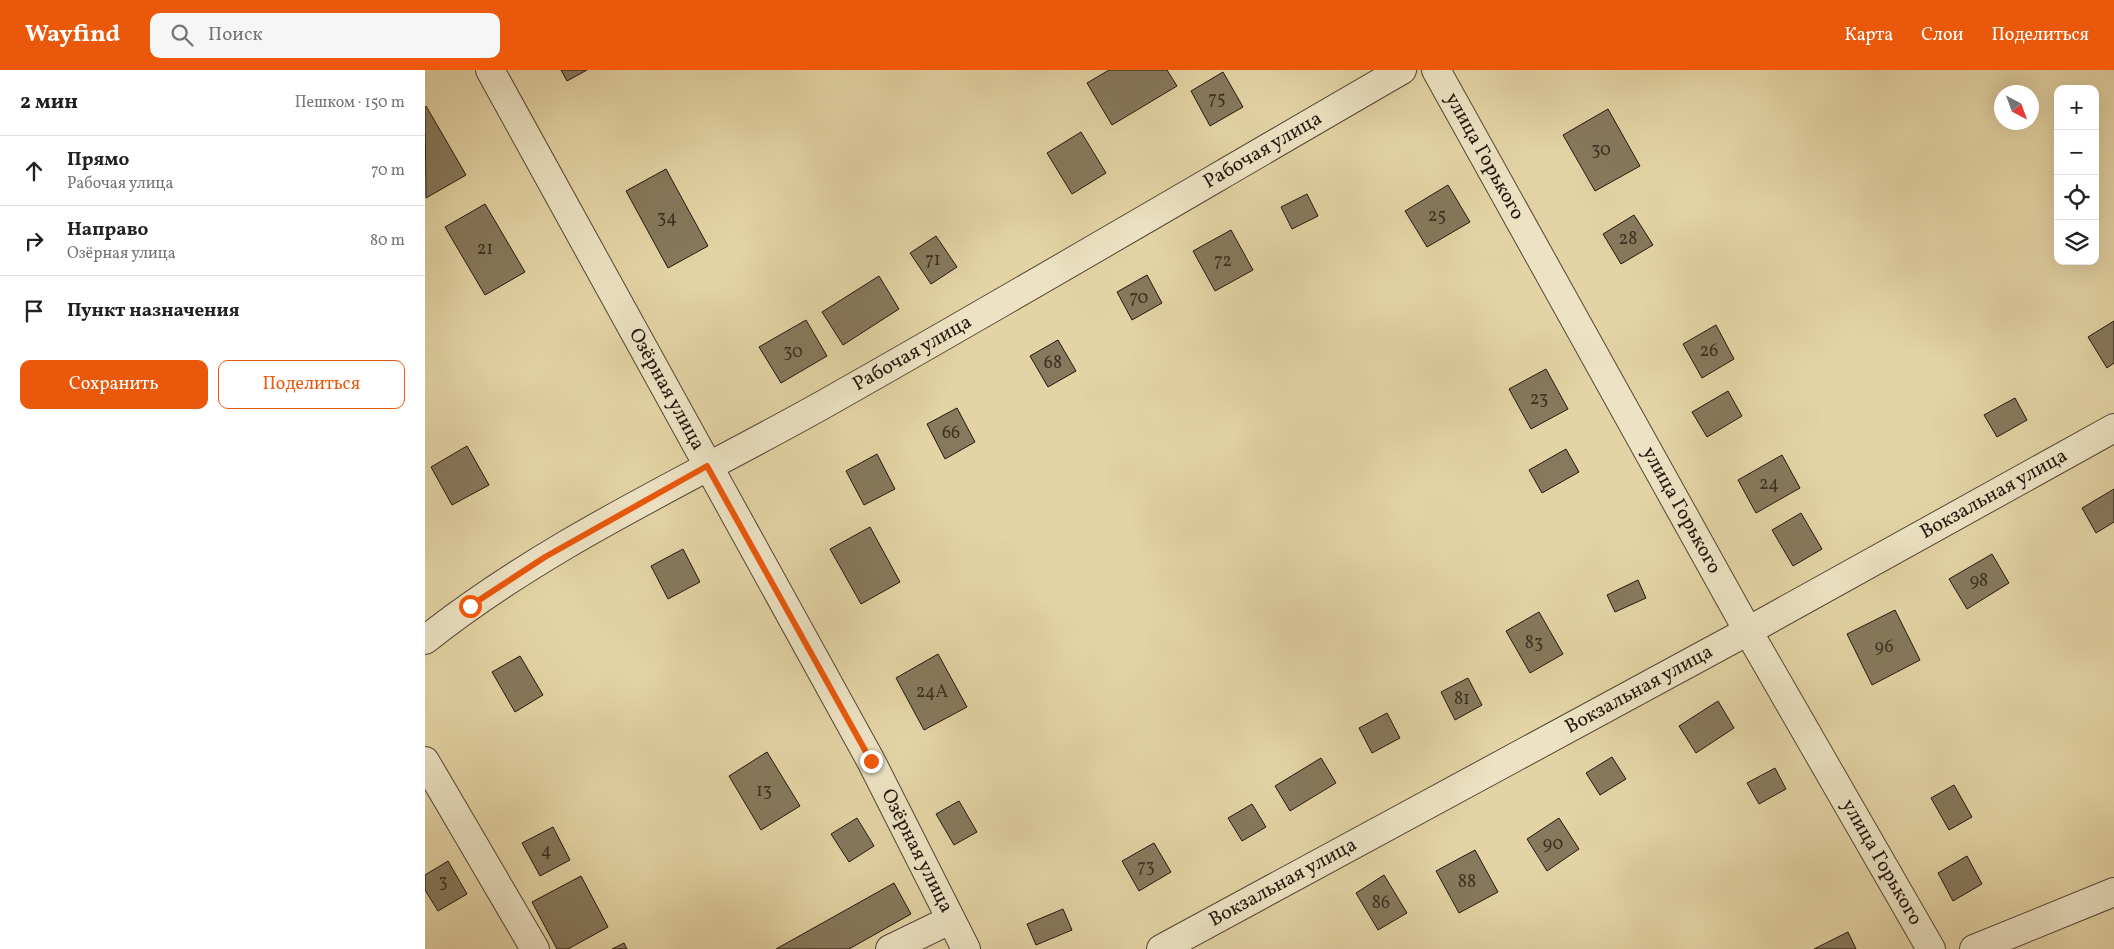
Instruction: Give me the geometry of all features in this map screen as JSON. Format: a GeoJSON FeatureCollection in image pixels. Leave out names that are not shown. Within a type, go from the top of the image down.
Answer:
{"type":"FeatureCollection","features":[{"type":"Feature","properties":{"kind":"street","name":"Озёрная улица"},"geometry":{"type":"LineString","coordinates":[[490,70],[871,761],[966,949]]}},
{"type":"Feature","properties":{"kind":"street","name":"Рабочая улица"},"geometry":{"type":"LineString","coordinates":[[425,640],[470,606],[545,557],[707,466],[824,404],[1402,70]]}},
{"type":"Feature","properties":{"kind":"street","name":"улица Горького"},"geometry":{"type":"LineString","coordinates":[[1436,70],[1748,631],[1931,949]]}},
{"type":"Feature","properties":{"kind":"street","name":"Вокзальная улица"},"geometry":{"type":"LineString","coordinates":[[1161,949],[1748,631],[2114,428]]}},
{"type":"Feature","properties":{"kind":"street"},"geometry":{"type":"LineString","coordinates":[[425,761],[535,949]]}},
{"type":"Feature","properties":{"kind":"street"},"geometry":{"type":"LineString","coordinates":[[1974,949],[2114,892]]}},
{"type":"Feature","properties":{"kind":"street"},"geometry":{"type":"LineString","coordinates":[[890,949],[950,920]]}},
{"type":"Feature","properties":{"kind":"building"},"geometry":{"type":"Polygon","coordinates":[[[561,70],[587,70],[567,81],[561,70]]]}},
{"type":"Feature","properties":{"kind":"building"},"geometry":{"type":"Polygon","coordinates":[[[1109,70],[1167,70],[1177,86],[1112,125],[1087,83],[1109,70]]]}},
{"type":"Feature","properties":{"kind":"building"},"geometry":{"type":"Polygon","coordinates":[[[1223,72],[1243,107],[1210,126],[1191,91],[1223,72]]]}},
{"type":"Feature","properties":{"kind":"building"},"geometry":{"type":"Polygon","coordinates":[[[425,107],[466,175],[426,198],[425,107]]]}},
{"type":"Feature","properties":{"kind":"building"},"geometry":{"type":"Polygon","coordinates":[[[1608,109],[1640,166],[1595,191],[1563,135],[1608,109]]]}},
{"type":"Feature","properties":{"kind":"building"},"geometry":{"type":"Polygon","coordinates":[[[1081,132],[1106,173],[1072,194],[1047,153],[1081,132]]]}},
{"type":"Feature","properties":{"kind":"building"},"geometry":{"type":"Polygon","coordinates":[[[666,169],[708,246],[668,268],[626,191],[666,169]]]}},
{"type":"Feature","properties":{"kind":"building"},"geometry":{"type":"Polygon","coordinates":[[[1448,185],[1470,222],[1427,247],[1405,211],[1448,185]]]}},
{"type":"Feature","properties":{"kind":"building"},"geometry":{"type":"Polygon","coordinates":[[[1307,194],[1318,216],[1292,229],[1281,207],[1307,194]]]}},
{"type":"Feature","properties":{"kind":"building"},"geometry":{"type":"Polygon","coordinates":[[[485,204],[525,272],[485,295],[445,227],[485,204]]]}},
{"type":"Feature","properties":{"kind":"building"},"geometry":{"type":"Polygon","coordinates":[[[1634,215],[1653,245],[1621,264],[1603,234],[1634,215]]]}},
{"type":"Feature","properties":{"kind":"building"},"geometry":{"type":"Polygon","coordinates":[[[1231,230],[1253,270],[1215,291],[1193,251],[1231,230]]]}},
{"type":"Feature","properties":{"kind":"building"},"geometry":{"type":"Polygon","coordinates":[[[936,236],[957,267],[931,284],[910,253],[936,236]]]}},
{"type":"Feature","properties":{"kind":"building"},"geometry":{"type":"Polygon","coordinates":[[[1147,275],[1162,303],[1132,320],[1117,292],[1147,275]]]}},
{"type":"Feature","properties":{"kind":"building"},"geometry":{"type":"Polygon","coordinates":[[[879,276],[899,309],[843,345],[822,312],[879,276]]]}},
{"type":"Feature","properties":{"kind":"building"},"geometry":{"type":"Polygon","coordinates":[[[806,320],[827,356],[781,383],[759,347],[806,320]]]}},
{"type":"Feature","properties":{"kind":"building"},"geometry":{"type":"Polygon","coordinates":[[[2114,321],[2114,363],[2107,368],[2088,337],[2114,321]]]}},
{"type":"Feature","properties":{"kind":"building"},"geometry":{"type":"Polygon","coordinates":[[[1716,325],[1734,359],[1702,378],[1683,344],[1716,325]]]}},
{"type":"Feature","properties":{"kind":"building"},"geometry":{"type":"Polygon","coordinates":[[[1058,340],[1076,371],[1048,387],[1030,356],[1058,340]]]}},
{"type":"Feature","properties":{"kind":"building"},"geometry":{"type":"Polygon","coordinates":[[[1546,369],[1568,409],[1531,429],[1509,389],[1546,369]]]}},
{"type":"Feature","properties":{"kind":"building"},"geometry":{"type":"Polygon","coordinates":[[[1728,391],[1742,416],[1707,437],[1692,412],[1728,391]]]}},
{"type":"Feature","properties":{"kind":"building"},"geometry":{"type":"Polygon","coordinates":[[[2015,398],[2027,420],[1997,437],[1984,415],[2015,398]]]}},
{"type":"Feature","properties":{"kind":"building"},"geometry":{"type":"Polygon","coordinates":[[[957,408],[975,442],[945,459],[927,424],[957,408]]]}},
{"type":"Feature","properties":{"kind":"building"},"geometry":{"type":"Polygon","coordinates":[[[467,446],[489,485],[452,505],[431,467],[467,446]]]}},
{"type":"Feature","properties":{"kind":"building"},"geometry":{"type":"Polygon","coordinates":[[[1566,449],[1579,472],[1542,493],[1529,470],[1566,449]]]}},
{"type":"Feature","properties":{"kind":"building"},"geometry":{"type":"Polygon","coordinates":[[[877,454],[895,489],[864,505],[846,471],[877,454]]]}},
{"type":"Feature","properties":{"kind":"building"},"geometry":{"type":"Polygon","coordinates":[[[1782,455],[1800,488],[1756,513],[1738,480],[1782,455]]]}},
{"type":"Feature","properties":{"kind":"building"},"geometry":{"type":"Polygon","coordinates":[[[2114,489],[2114,522],[2096,533],[2082,508],[2114,489]]]}},
{"type":"Feature","properties":{"kind":"building"},"geometry":{"type":"Polygon","coordinates":[[[1801,513],[1822,549],[1793,566],[1772,530],[1801,513]]]}},
{"type":"Feature","properties":{"kind":"building"},"geometry":{"type":"Polygon","coordinates":[[[870,527],[900,582],[861,604],[830,549],[870,527]]]}},
{"type":"Feature","properties":{"kind":"building"},"geometry":{"type":"Polygon","coordinates":[[[683,549],[700,582],[668,599],[651,566],[683,549]]]}},
{"type":"Feature","properties":{"kind":"building"},"geometry":{"type":"Polygon","coordinates":[[[1992,554],[2009,583],[1967,609],[1949,579],[1992,554]]]}},
{"type":"Feature","properties":{"kind":"building"},"geometry":{"type":"Polygon","coordinates":[[[1638,580],[1646,598],[1615,612],[1607,595],[1638,580]]]}},
{"type":"Feature","properties":{"kind":"building"},"geometry":{"type":"Polygon","coordinates":[[[1895,610],[1920,660],[1872,685],[1847,634],[1895,610]]]}},
{"type":"Feature","properties":{"kind":"building"},"geometry":{"type":"Polygon","coordinates":[[[1539,612],[1563,654],[1530,673],[1506,631],[1539,612]]]}},
{"type":"Feature","properties":{"kind":"building"},"geometry":{"type":"Polygon","coordinates":[[[938,654],[967,707],[924,730],[896,678],[938,654]]]}},
{"type":"Feature","properties":{"kind":"building"},"geometry":{"type":"Polygon","coordinates":[[[520,656],[543,695],[515,712],[492,672],[520,656]]]}},
{"type":"Feature","properties":{"kind":"building"},"geometry":{"type":"Polygon","coordinates":[[[1468,678],[1482,705],[1455,720],[1441,692],[1468,678]]]}},
{"type":"Feature","properties":{"kind":"building"},"geometry":{"type":"Polygon","coordinates":[[[1718,701],[1734,728],[1696,753],[1679,726],[1718,701]]]}},
{"type":"Feature","properties":{"kind":"building"},"geometry":{"type":"Polygon","coordinates":[[[1387,713],[1400,738],[1372,753],[1359,728],[1387,713]]]}},
{"type":"Feature","properties":{"kind":"building"},"geometry":{"type":"Polygon","coordinates":[[[767,752],[800,806],[761,830],[729,776],[767,752]]]}},
{"type":"Feature","properties":{"kind":"building"},"geometry":{"type":"Polygon","coordinates":[[[1612,757],[1626,779],[1600,795],[1586,773],[1612,757]]]}},
{"type":"Feature","properties":{"kind":"building"},"geometry":{"type":"Polygon","coordinates":[[[1321,758],[1336,783],[1290,811],[1275,786],[1321,758]]]}},
{"type":"Feature","properties":{"kind":"building"},"geometry":{"type":"Polygon","coordinates":[[[1775,768],[1786,789],[1759,804],[1747,783],[1775,768]]]}},
{"type":"Feature","properties":{"kind":"building"},"geometry":{"type":"Polygon","coordinates":[[[1954,785],[1972,817],[1949,830],[1931,798],[1954,785]]]}},
{"type":"Feature","properties":{"kind":"building"},"geometry":{"type":"Polygon","coordinates":[[[959,801],[977,832],[954,845],[936,814],[959,801]]]}},
{"type":"Feature","properties":{"kind":"building"},"geometry":{"type":"Polygon","coordinates":[[[1252,804],[1266,827],[1242,841],[1228,818],[1252,804]]]}},
{"type":"Feature","properties":{"kind":"building"},"geometry":{"type":"Polygon","coordinates":[[[857,818],[874,846],[849,862],[831,834],[857,818]]]}},
{"type":"Feature","properties":{"kind":"building"},"geometry":{"type":"Polygon","coordinates":[[[1559,818],[1579,849],[1547,871],[1527,839],[1559,818]]]}},
{"type":"Feature","properties":{"kind":"building"},"geometry":{"type":"Polygon","coordinates":[[[553,827],[570,860],[540,876],[522,843],[553,827]]]}},
{"type":"Feature","properties":{"kind":"building"},"geometry":{"type":"Polygon","coordinates":[[[1154,843],[1171,872],[1139,891],[1122,861],[1154,843]]]}},
{"type":"Feature","properties":{"kind":"building"},"geometry":{"type":"Polygon","coordinates":[[[1475,850],[1498,892],[1459,913],[1436,871],[1475,850]]]}},
{"type":"Feature","properties":{"kind":"building"},"geometry":{"type":"Polygon","coordinates":[[[1967,856],[1982,884],[1953,901],[1938,873],[1967,856]]]}},
{"type":"Feature","properties":{"kind":"building"},"geometry":{"type":"Polygon","coordinates":[[[448,861],[467,894],[438,911],[425,890],[425,875],[448,861]]]}},
{"type":"Feature","properties":{"kind":"building"},"geometry":{"type":"Polygon","coordinates":[[[1384,875],[1407,913],[1378,930],[1356,893],[1384,875]]]}},
{"type":"Feature","properties":{"kind":"building"},"geometry":{"type":"Polygon","coordinates":[[[581,876],[608,927],[568,949],[557,949],[532,902],[581,876]]]}},
{"type":"Feature","properties":{"kind":"building"},"geometry":{"type":"Polygon","coordinates":[[[894,883],[911,914],[849,949],[776,949],[894,883]]]}},
{"type":"Feature","properties":{"kind":"building"},"geometry":{"type":"Polygon","coordinates":[[[1063,909],[1072,930],[1036,945],[1027,924],[1063,909]]]}},
{"type":"Feature","properties":{"kind":"building"},"geometry":{"type":"Polygon","coordinates":[[[1848,932],[1856,949],[1814,949],[1848,932]]]}},
{"type":"Feature","properties":{"kind":"building"},"geometry":{"type":"Polygon","coordinates":[[[624,943],[627,949],[612,949],[624,943]]]}},
{"type":"Feature","properties":{"kind":"route"},"geometry":{"type":"LineString","coordinates":[[470,606],[545,557],[707,466],[871,761]]}}]}
